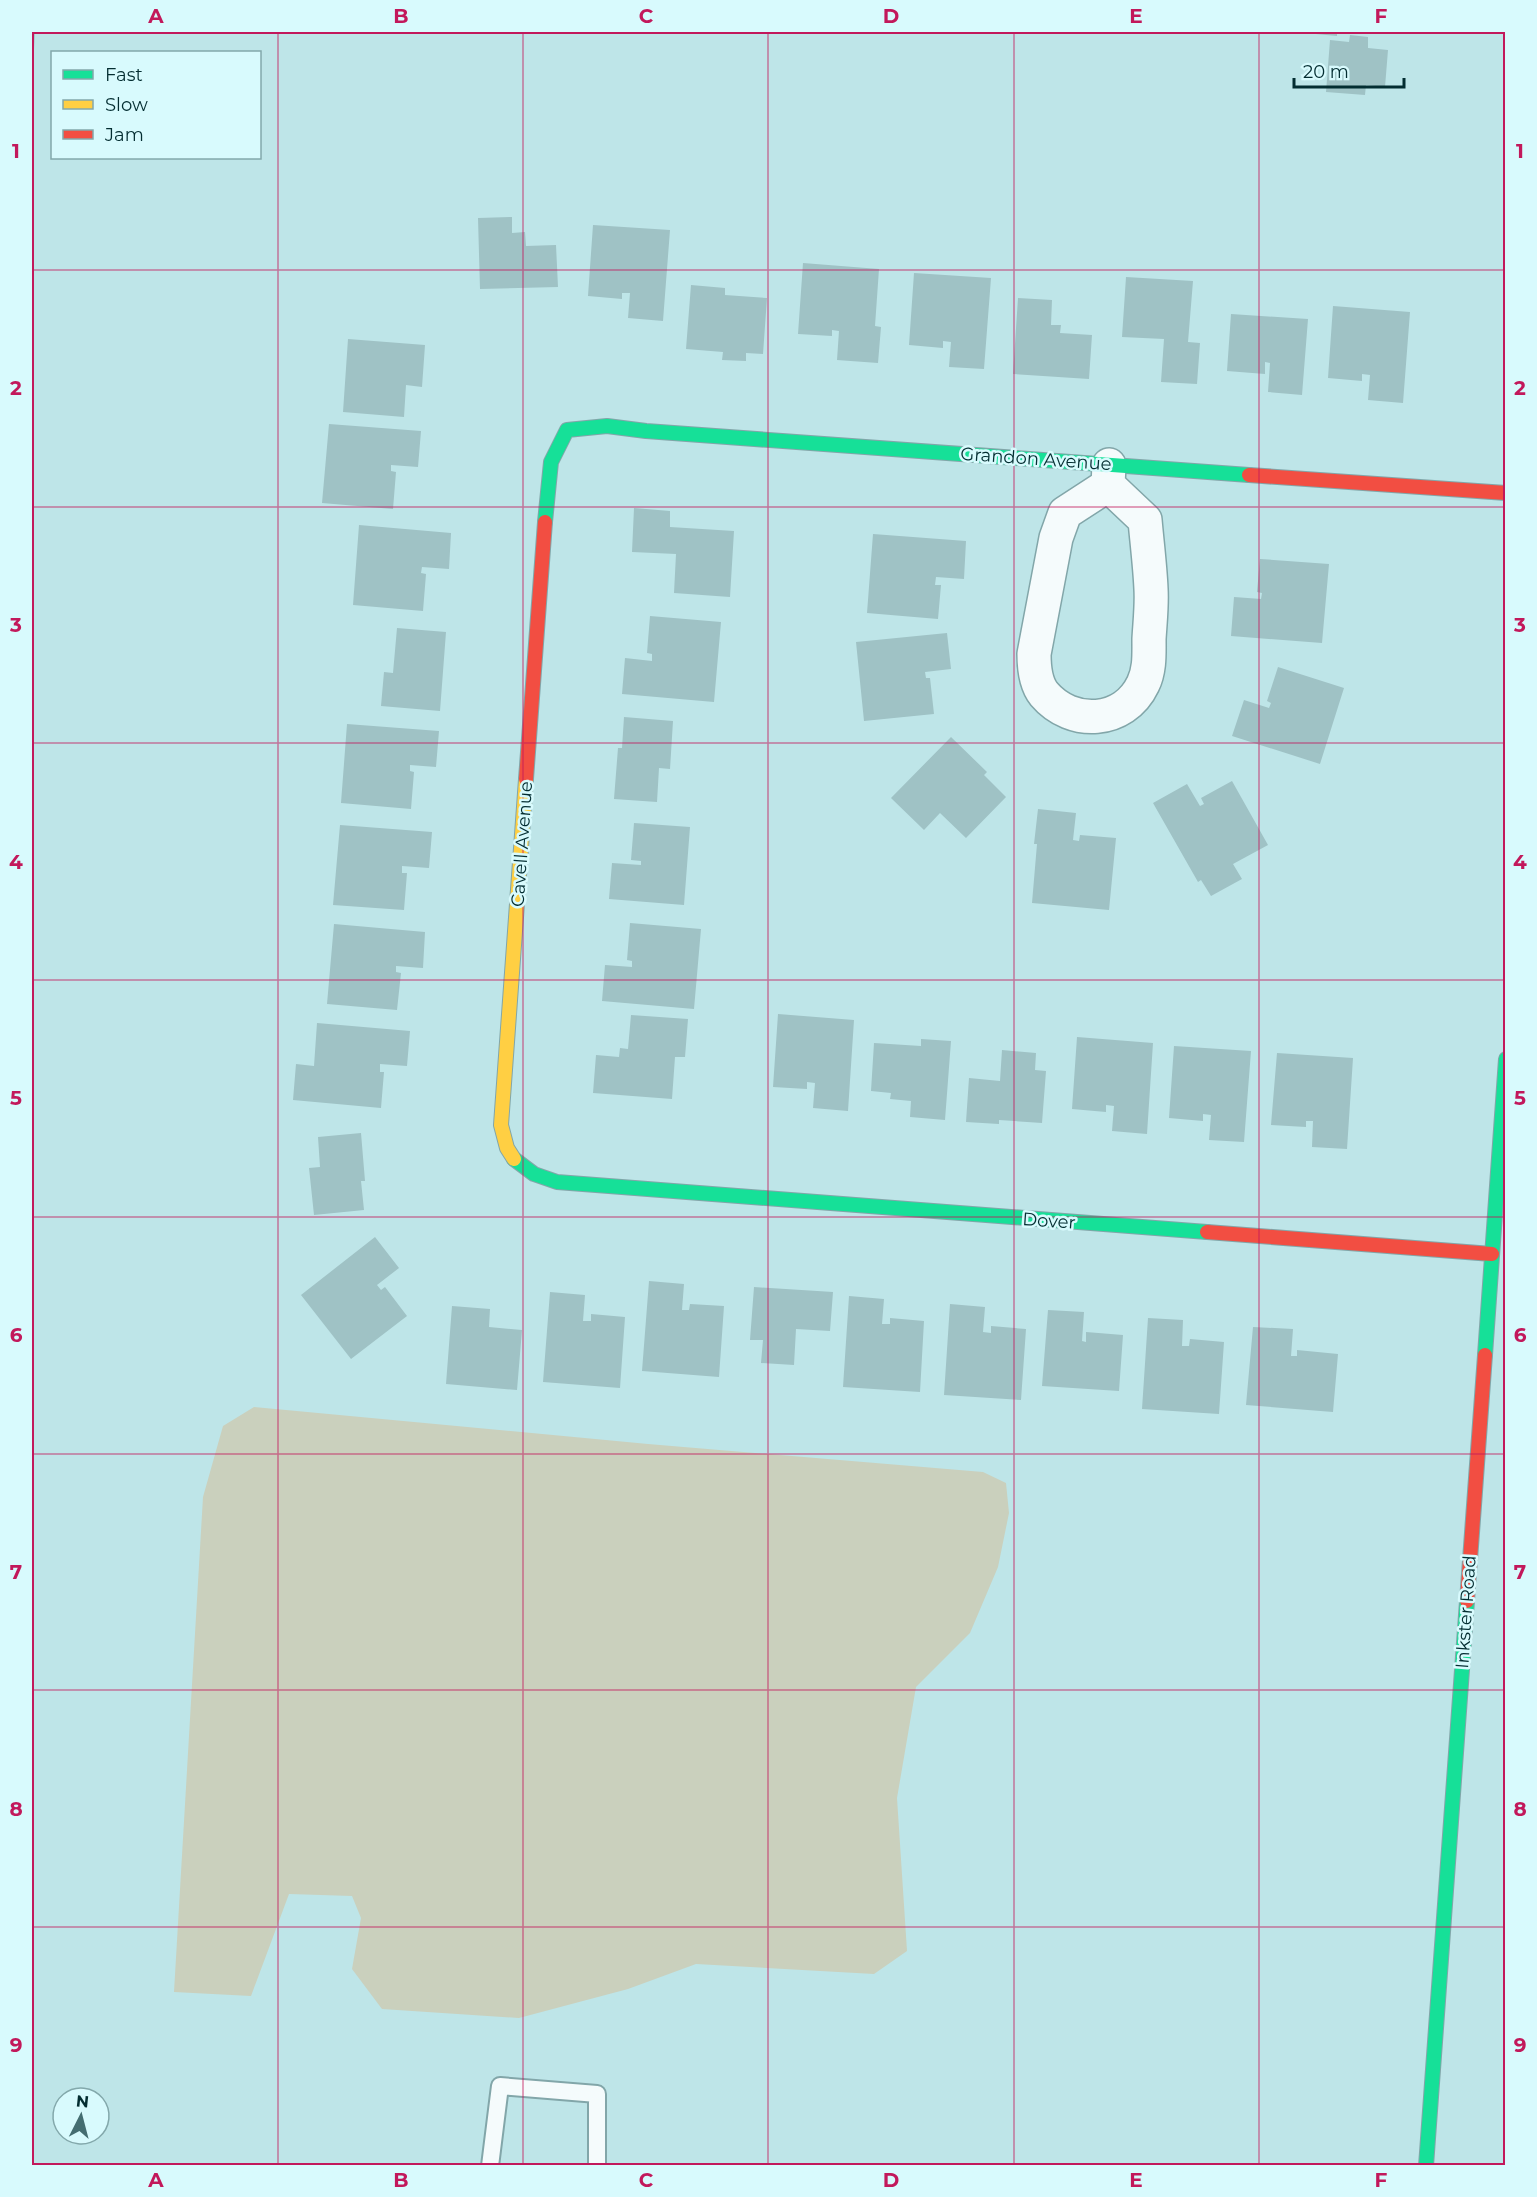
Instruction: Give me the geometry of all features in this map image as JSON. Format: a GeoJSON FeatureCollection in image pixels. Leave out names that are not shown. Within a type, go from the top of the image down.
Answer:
{"type":"FeatureCollection","features":[{"type":"Feature","properties":{"kind":"street","name":"Grandon Avenue"},"geometry":{"type":"LineString","coordinates":[[567,430],[607,426],[1108,475],[1506,493]]}},
{"type":"Feature","properties":{"kind":"street","name":"Cavell Avenue"},"geometry":{"type":"LineString","coordinates":[[567,430],[551,462],[548,477],[501,1125],[505,1146],[514,1160],[538,1177],[557,1182],[607,1188]]}},
{"type":"Feature","properties":{"kind":"street"},"geometry":{"type":"LineString","coordinates":[[1108,475],[1144,520],[1151,590],[1149,662],[1143,685],[1133,700],[1121,711],[1105,716],[1087,717],[1072,713],[1043,693],[1034,667],[1034,654],[1056,538],[1065,513],[1108,475]]}},
{"type":"Feature","properties":{"kind":"street","name":"Inkster Road"},"geometry":{"type":"LineString","coordinates":[[1426,2166],[1506,1059]]}},
{"type":"Feature","properties":{"kind":"street","name":"Dover"},"geometry":{"type":"LineString","coordinates":[[607,1188],[1492,1254]]}},
{"type":"Feature","properties":{"kind":"lane"},"geometry":{"type":"LineString","coordinates":[[490,2166],[500,2086],[597,2094],[597,2166]]}},
{"type":"Feature","properties":{"kind":"green space"},"geometry":{"type":"Polygon","coordinates":[[[254,1407],[648,1444],[983,1472],[1006,1483],[1009,1513],[998,1567],[970,1633],[916,1687],[897,1798],[907,1951],[874,1974],[696,1964],[628,1989],[519,2018],[382,2009],[352,1969],[361,1918],[352,1896],[289,1894],[251,1996],[174,1992],[203,1497],[223,1426],[254,1407]]]}},
{"type":"Feature","properties":{"kind":"building"},"geometry":{"type":"Polygon","coordinates":[[[32,32],[35,32],[33,66],[32,66],[32,32]]]}},
{"type":"Feature","properties":{"kind":"building"},"geometry":{"type":"Polygon","coordinates":[[[1337,32],[1337,36],[1305,33],[1337,32]]]}},
{"type":"Feature","properties":{"kind":"building"},"geometry":{"type":"Polygon","coordinates":[[[1350,35],[1368,37],[1368,48],[1388,50],[1385,87],[1366,85],[1365,95],[1326,92],[1330,40],[1349,42],[1350,35]]]}},
{"type":"Feature","properties":{"kind":"building"},"geometry":{"type":"Polygon","coordinates":[[[512,217],[512,233],[525,232],[526,246],[556,245],[558,287],[480,289],[478,218],[512,217]]]}},
{"type":"Feature","properties":{"kind":"building"},"geometry":{"type":"Polygon","coordinates":[[[593,225],[670,230],[663,321],[628,318],[630,293],[622,293],[622,299],[588,296],[593,225]]]}},
{"type":"Feature","properties":{"kind":"building"},"geometry":{"type":"Polygon","coordinates":[[[803,263],[879,269],[875,326],[881,327],[878,363],[837,360],[839,331],[832,330],[832,336],[798,334],[803,263]]]}},
{"type":"Feature","properties":{"kind":"building"},"geometry":{"type":"Polygon","coordinates":[[[914,273],[991,278],[984,369],[949,367],[951,342],[943,341],[943,348],[909,345],[914,273]]]}},
{"type":"Feature","properties":{"kind":"building"},"geometry":{"type":"Polygon","coordinates":[[[1126,277],[1193,281],[1188,342],[1200,343],[1197,384],[1161,382],[1164,339],[1122,337],[1126,277]]]}},
{"type":"Feature","properties":{"kind":"building"},"geometry":{"type":"Polygon","coordinates":[[[691,285],[725,288],[725,295],[767,298],[763,354],[746,353],[746,361],[722,360],[723,352],[686,349],[691,285]]]}},
{"type":"Feature","properties":{"kind":"building"},"geometry":{"type":"Polygon","coordinates":[[[1018,298],[1052,300],[1051,325],[1061,325],[1060,333],[1092,335],[1089,379],[1013,374],[1018,298]]]}},
{"type":"Feature","properties":{"kind":"building"},"geometry":{"type":"Polygon","coordinates":[[[1333,306],[1410,312],[1403,403],[1368,400],[1370,375],[1362,374],[1362,381],[1328,378],[1333,306]]]}},
{"type":"Feature","properties":{"kind":"building"},"geometry":{"type":"Polygon","coordinates":[[[1231,314],[1308,319],[1302,395],[1268,392],[1270,363],[1265,362],[1265,374],[1227,371],[1231,314]]]}},
{"type":"Feature","properties":{"kind":"building"},"geometry":{"type":"Polygon","coordinates":[[[348,339],[425,345],[422,387],[406,385],[404,417],[343,412],[348,339]]]}},
{"type":"Feature","properties":{"kind":"building"},"geometry":{"type":"Polygon","coordinates":[[[329,424],[421,431],[418,467],[391,465],[391,471],[396,472],[393,509],[322,503],[329,424]]]}},
{"type":"Feature","properties":{"kind":"building"},"geometry":{"type":"Polygon","coordinates":[[[634,508],[670,511],[670,527],[734,531],[730,597],[674,593],[676,554],[632,552],[634,508]]]}},
{"type":"Feature","properties":{"kind":"building"},"geometry":{"type":"Polygon","coordinates":[[[359,525],[451,533],[449,569],[422,567],[421,573],[426,574],[423,611],[353,605],[359,525]]]}},
{"type":"Feature","properties":{"kind":"building"},"geometry":{"type":"Polygon","coordinates":[[[873,534],[966,541],[964,579],[936,577],[935,585],[941,585],[938,619],[867,613],[873,534]]]}},
{"type":"Feature","properties":{"kind":"building"},"geometry":{"type":"Polygon","coordinates":[[[1260,559],[1329,564],[1322,643],[1231,636],[1234,597],[1261,599],[1262,593],[1257,592],[1260,559]]]}},
{"type":"Feature","properties":{"kind":"building"},"geometry":{"type":"Polygon","coordinates":[[[650,616],[721,622],[714,702],[622,694],[625,658],[652,661],[652,654],[647,653],[650,616]]]}},
{"type":"Feature","properties":{"kind":"building"},"geometry":{"type":"Polygon","coordinates":[[[397,628],[446,632],[440,711],[381,706],[384,672],[393,673],[397,628]]]}},
{"type":"Feature","properties":{"kind":"building"},"geometry":{"type":"Polygon","coordinates":[[[947,633],[951,669],[925,672],[926,678],[930,678],[934,714],[864,721],[856,642],[947,633]]]}},
{"type":"Feature","properties":{"kind":"building"},"geometry":{"type":"Polygon","coordinates":[[[1278,667],[1344,688],[1320,764],[1232,736],[1244,700],[1269,708],[1271,703],[1267,701],[1278,667]]]}},
{"type":"Feature","properties":{"kind":"building"},"geometry":{"type":"Polygon","coordinates":[[[624,717],[673,721],[670,769],[659,768],[657,802],[614,799],[618,748],[622,748],[624,717]]]}},
{"type":"Feature","properties":{"kind":"building"},"geometry":{"type":"Polygon","coordinates":[[[347,724],[439,731],[436,767],[410,765],[410,771],[414,772],[411,809],[341,803],[347,724]]]}},
{"type":"Feature","properties":{"kind":"building"},"geometry":{"type":"Polygon","coordinates":[[[951,737],[987,772],[984,775],[1006,797],[966,838],[940,813],[924,830],[891,798],[951,737]]]}},
{"type":"Feature","properties":{"kind":"building"},"geometry":{"type":"Polygon","coordinates":[[[1232,781],[1268,845],[1233,864],[1242,879],[1211,896],[1201,880],[1198,882],[1153,803],[1187,784],[1200,806],[1204,804],[1201,798],[1232,781]]]}},
{"type":"Feature","properties":{"kind":"building"},"geometry":{"type":"Polygon","coordinates":[[[1038,809],[1076,813],[1073,840],[1079,841],[1080,835],[1116,838],[1109,910],[1032,903],[1038,809]]]}},
{"type":"Feature","properties":{"kind":"building"},"geometry":{"type":"Polygon","coordinates":[[[634,823],[690,827],[684,905],[609,899],[612,863],[641,865],[641,861],[631,860],[634,823]]]}},
{"type":"Feature","properties":{"kind":"building"},"geometry":{"type":"Polygon","coordinates":[[[340,825],[432,832],[429,868],[402,866],[402,873],[407,873],[404,910],[333,905],[340,825]]]}},
{"type":"Feature","properties":{"kind":"building"},"geometry":{"type":"Polygon","coordinates":[[[630,923],[701,929],[694,1009],[602,1001],[605,965],[632,967],[632,961],[627,960],[630,923]]]}},
{"type":"Feature","properties":{"kind":"building"},"geometry":{"type":"Polygon","coordinates":[[[334,924],[425,932],[423,968],[396,966],[396,972],[401,973],[397,1010],[327,1004],[334,924]]]}},
{"type":"Feature","properties":{"kind":"building"},"geometry":{"type":"Polygon","coordinates":[[[778,1014],[854,1020],[848,1111],[813,1108],[815,1083],[807,1082],[807,1089],[773,1087],[778,1014]]]}},
{"type":"Feature","properties":{"kind":"building"},"geometry":{"type":"Polygon","coordinates":[[[631,1015],[688,1019],[685,1057],[675,1057],[672,1099],[593,1093],[596,1055],[619,1057],[620,1048],[628,1049],[631,1015]]]}},
{"type":"Feature","properties":{"kind":"building"},"geometry":{"type":"Polygon","coordinates":[[[317,1023],[410,1031],[407,1066],[380,1064],[380,1072],[384,1072],[381,1108],[293,1100],[296,1064],[314,1066],[317,1023]]]}},
{"type":"Feature","properties":{"kind":"building"},"geometry":{"type":"Polygon","coordinates":[[[1077,1037],[1153,1043],[1147,1134],[1112,1131],[1114,1106],[1106,1105],[1106,1112],[1072,1109],[1077,1037]]]}},
{"type":"Feature","properties":{"kind":"building"},"geometry":{"type":"Polygon","coordinates":[[[921,1039],[951,1041],[945,1120],[910,1117],[911,1101],[890,1099],[891,1093],[871,1091],[874,1043],[921,1046],[921,1039]]]}},
{"type":"Feature","properties":{"kind":"building"},"geometry":{"type":"Polygon","coordinates":[[[1174,1046],[1251,1051],[1244,1142],[1209,1140],[1211,1115],[1203,1114],[1203,1121],[1169,1118],[1174,1046]]]}},
{"type":"Feature","properties":{"kind":"building"},"geometry":{"type":"Polygon","coordinates":[[[1002,1050],[1036,1053],[1035,1070],[1046,1071],[1042,1123],[999,1120],[999,1124],[966,1122],[969,1078],[1000,1081],[1002,1050]]]}},
{"type":"Feature","properties":{"kind":"building"},"geometry":{"type":"Polygon","coordinates":[[[1277,1053],[1353,1058],[1347,1149],[1312,1147],[1313,1121],[1306,1121],[1306,1127],[1271,1125],[1277,1053]]]}},
{"type":"Feature","properties":{"kind":"building"},"geometry":{"type":"Polygon","coordinates":[[[361,1133],[365,1181],[361,1181],[364,1210],[314,1215],[309,1168],[320,1167],[318,1137],[361,1133]]]}},
{"type":"Feature","properties":{"kind":"building"},"geometry":{"type":"Polygon","coordinates":[[[375,1237],[399,1268],[377,1285],[381,1290],[385,1287],[407,1316],[351,1359],[301,1295],[375,1237]]]}},
{"type":"Feature","properties":{"kind":"building"},"geometry":{"type":"Polygon","coordinates":[[[649,1281],[684,1284],[682,1310],[689,1310],[690,1304],[724,1306],[719,1377],[642,1371],[649,1281]]]}},
{"type":"Feature","properties":{"kind":"building"},"geometry":{"type":"Polygon","coordinates":[[[754,1287],[833,1292],[830,1331],[796,1329],[794,1365],[761,1363],[763,1340],[750,1340],[754,1287]]]}},
{"type":"Feature","properties":{"kind":"building"},"geometry":{"type":"Polygon","coordinates":[[[550,1292],[585,1295],[583,1321],[591,1321],[591,1314],[625,1317],[620,1388],[543,1382],[550,1292]]]}},
{"type":"Feature","properties":{"kind":"building"},"geometry":{"type":"Polygon","coordinates":[[[849,1296],[884,1299],[882,1324],[890,1324],[890,1318],[924,1321],[920,1392],[843,1387],[849,1296]]]}},
{"type":"Feature","properties":{"kind":"building"},"geometry":{"type":"Polygon","coordinates":[[[950,1304],[985,1307],[983,1332],[991,1333],[991,1326],[1026,1329],[1021,1400],[944,1395],[950,1304]]]}},
{"type":"Feature","properties":{"kind":"building"},"geometry":{"type":"Polygon","coordinates":[[[452,1306],[490,1309],[489,1327],[522,1330],[517,1390],[446,1384],[452,1306]]]}},
{"type":"Feature","properties":{"kind":"building"},"geometry":{"type":"Polygon","coordinates":[[[1048,1310],[1084,1312],[1082,1341],[1086,1342],[1086,1332],[1123,1335],[1119,1391],[1042,1386],[1048,1310]]]}},
{"type":"Feature","properties":{"kind":"building"},"geometry":{"type":"Polygon","coordinates":[[[1148,1318],[1183,1320],[1182,1346],[1189,1346],[1190,1339],[1224,1342],[1219,1414],[1142,1409],[1148,1318]]]}},
{"type":"Feature","properties":{"kind":"building"},"geometry":{"type":"Polygon","coordinates":[[[1253,1327],[1293,1329],[1291,1356],[1297,1356],[1297,1350],[1338,1354],[1333,1412],[1246,1405],[1253,1327]]]}},
{"type":"Feature","properties":{"kind":"traffic: fast"},"geometry":{"type":"LineString","coordinates":[[545,522],[551,462],[567,430],[607,426],[646,431],[1249,475]]}},
{"type":"Feature","properties":{"kind":"traffic: fast"},"geometry":{"type":"LineString","coordinates":[[1485,1355],[1506,1059]]}},
{"type":"Feature","properties":{"kind":"traffic: fast"},"geometry":{"type":"LineString","coordinates":[[514,1159],[534,1174],[557,1182],[1207,1232]]}},
{"type":"Feature","properties":{"kind":"traffic: fast"},"geometry":{"type":"LineString","coordinates":[[1426,2166],[1467,1601]]}},
{"type":"Feature","properties":{"kind":"traffic: slow"},"geometry":{"type":"LineString","coordinates":[[514,1159],[507,1148],[501,1125],[526,779]]}},
{"type":"Feature","properties":{"kind":"traffic: jam"},"geometry":{"type":"LineString","coordinates":[[1249,475],[1506,493]]}},
{"type":"Feature","properties":{"kind":"traffic: jam"},"geometry":{"type":"LineString","coordinates":[[526,779],[545,522]]}},
{"type":"Feature","properties":{"kind":"traffic: jam"},"geometry":{"type":"LineString","coordinates":[[1207,1232],[1492,1254]]}},
{"type":"Feature","properties":{"kind":"traffic: jam"},"geometry":{"type":"LineString","coordinates":[[1467,1601],[1485,1355]]}}]}
